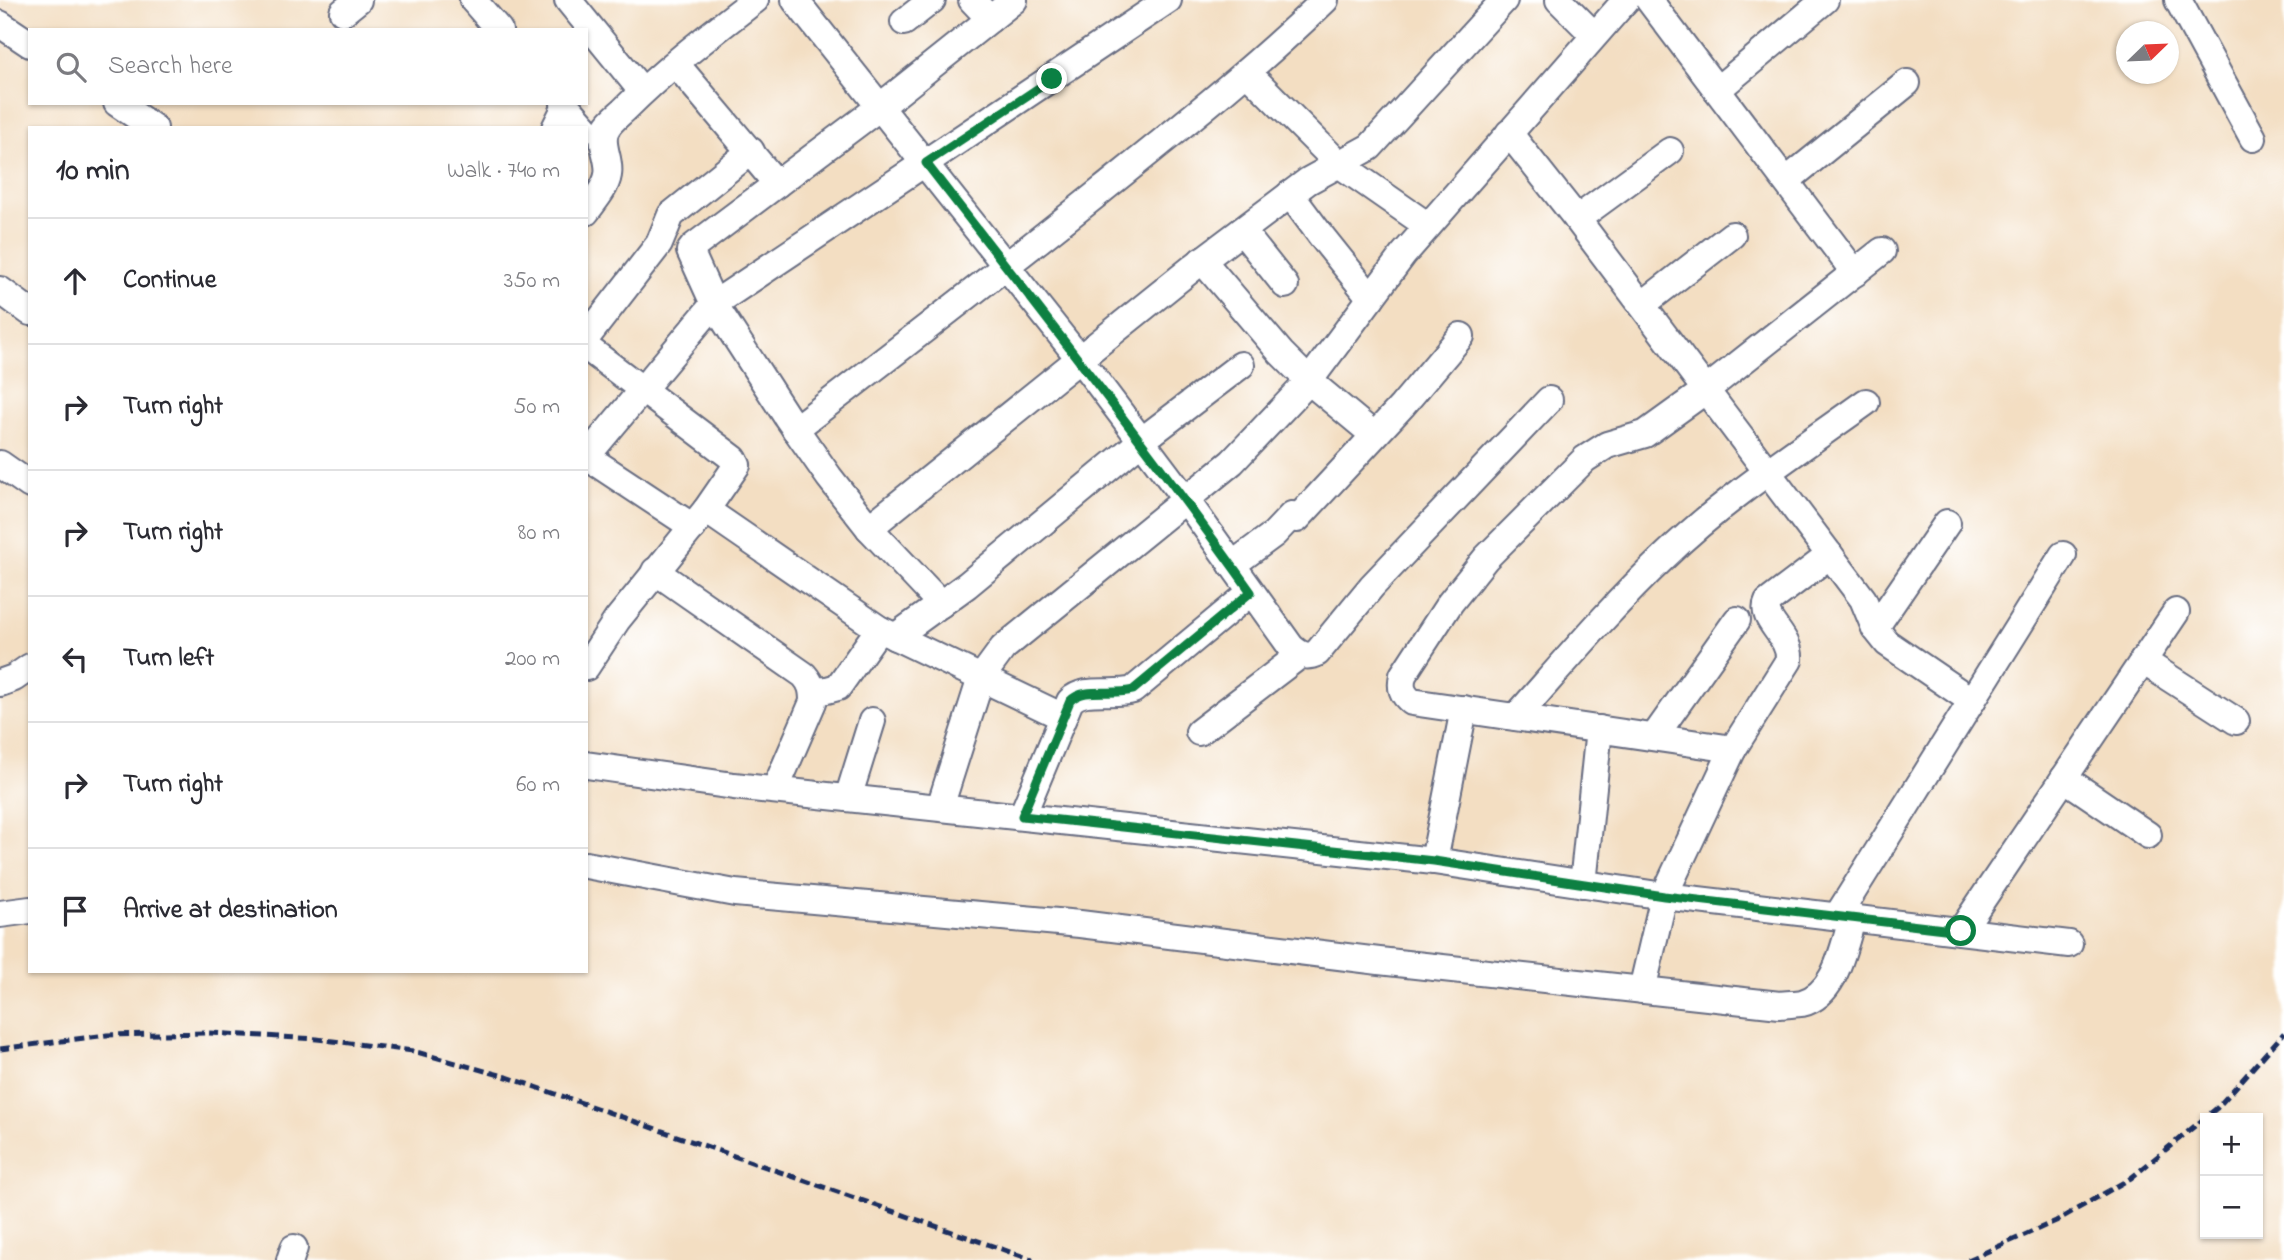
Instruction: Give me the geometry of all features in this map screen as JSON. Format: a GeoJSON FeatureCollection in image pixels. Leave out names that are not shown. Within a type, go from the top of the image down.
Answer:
{"type":"FeatureCollection","features":[{"type":"Feature","properties":{"kind":"street"},"geometry":{"type":"LineString","coordinates":[[568,0],[642,91]]}},
{"type":"Feature","properties":{"kind":"street"},"geometry":{"type":"LineString","coordinates":[[795,0],[1079,358],[1186,500],[1291,647],[1300,654],[1309,657],[1317,653],[1372,586],[1549,400]]}},
{"type":"Feature","properties":{"kind":"street"},"geometry":{"type":"LineString","coordinates":[[904,22],[932,0]]}},
{"type":"Feature","properties":{"kind":"street"},"geometry":{"type":"LineString","coordinates":[[941,604],[869,528],[795,429],[715,304],[690,251],[881,106],[981,9],[1014,0]]}},
{"type":"Feature","properties":{"kind":"street"},"geometry":{"type":"LineString","coordinates":[[588,456],[715,304],[1168,0]]}},
{"type":"Feature","properties":{"kind":"street"},"geometry":{"type":"LineString","coordinates":[[795,429],[1006,267],[1247,72],[1325,0]]}},
{"type":"Feature","properties":{"kind":"street"},"geometry":{"type":"LineString","coordinates":[[869,528],[1202,260],[1308,181],[1370,147],[1504,0]]}},
{"type":"Feature","properties":{"kind":"street"},"geometry":{"type":"LineString","coordinates":[[1559,0],[1594,35]]}},
{"type":"Feature","properties":{"kind":"street"},"geometry":{"type":"LineString","coordinates":[[940,807],[981,678],[1003,648],[1232,462],[1309,380],[1428,226],[1626,0]]}},
{"type":"Feature","properties":{"kind":"street"},"geometry":{"type":"LineString","coordinates":[[1649,0],[1855,273]]}},
{"type":"Feature","properties":{"kind":"street"},"geometry":{"type":"LineString","coordinates":[[1717,90],[1825,0]]}},
{"type":"Feature","properties":{"kind":"street"},"geometry":{"type":"LineString","coordinates":[[2178,0],[2253,138]]}},
{"type":"Feature","properties":{"kind":"street"},"geometry":{"type":"LineString","coordinates":[[588,209],[608,176],[604,132],[609,124],[642,91],[742,4]]}},
{"type":"Feature","properties":{"kind":"street"},"geometry":{"type":"LineString","coordinates":[[0,24],[28,43]]}},
{"type":"Feature","properties":{"kind":"street"},"geometry":{"type":"LineString","coordinates":[[676,64],[777,184]]}},
{"type":"Feature","properties":{"kind":"street"},"geometry":{"type":"LineString","coordinates":[[1247,72],[1339,164],[1428,226]]}},
{"type":"Feature","properties":{"kind":"street"},"geometry":{"type":"LineString","coordinates":[[1786,181],[1907,83]]}},
{"type":"Feature","properties":{"kind":"street"},"geometry":{"type":"LineString","coordinates":[[120,105],[151,126]]}},
{"type":"Feature","properties":{"kind":"street"},"geometry":{"type":"LineString","coordinates":[[561,112],[583,126]]}},
{"type":"Feature","properties":{"kind":"street"},"geometry":{"type":"LineString","coordinates":[[588,130],[605,149]]}},
{"type":"Feature","properties":{"kind":"street"},"geometry":{"type":"LineString","coordinates":[[1509,133],[1769,472],[1863,599],[1875,628],[1887,643],[1972,701]]}},
{"type":"Feature","properties":{"kind":"street"},"geometry":{"type":"LineString","coordinates":[[588,335],[659,244],[671,215],[751,151]]}},
{"type":"Feature","properties":{"kind":"street"},"geometry":{"type":"LineString","coordinates":[[1577,219],[1670,151]]}},
{"type":"Feature","properties":{"kind":"street"},"geometry":{"type":"LineString","coordinates":[[1290,194],[1371,298]]}},
{"type":"Feature","properties":{"kind":"street"},"geometry":{"type":"LineString","coordinates":[[1242,231],[1285,285]]}},
{"type":"Feature","properties":{"kind":"street"},"geometry":{"type":"LineString","coordinates":[[1642,305],[1732,235]]}},
{"type":"Feature","properties":{"kind":"street"},"geometry":{"type":"LineString","coordinates":[[1732,748],[1412,702],[1404,696],[1401,685],[1403,675],[1450,603],[1486,558],[1585,459],[1607,445],[1644,434],[1706,390],[1882,251]]}},
{"type":"Feature","properties":{"kind":"street"},"geometry":{"type":"LineString","coordinates":[[1202,260],[1261,331],[1309,380],[1374,435]]}},
{"type":"Feature","properties":{"kind":"street"},"geometry":{"type":"LineString","coordinates":[[0,290],[28,311]]}},
{"type":"Feature","properties":{"kind":"street"},"geometry":{"type":"LineString","coordinates":[[1232,565],[1295,517],[1374,435],[1461,336]]}},
{"type":"Feature","properties":{"kind":"street"},"geometry":{"type":"LineString","coordinates":[[588,348],[736,462],[736,468],[617,620],[588,664]]}},
{"type":"Feature","properties":{"kind":"street"},"geometry":{"type":"LineString","coordinates":[[813,691],[838,687],[887,633],[941,604],[967,585],[1140,442],[1241,365]]}},
{"type":"Feature","properties":{"kind":"street"},"geometry":{"type":"LineString","coordinates":[[1516,717],[1610,611],[1665,556],[1769,472],[1866,402]]}},
{"type":"Feature","properties":{"kind":"street"},"geometry":{"type":"LineString","coordinates":[[588,458],[699,518],[887,633],[1063,718]]}},
{"type":"Feature","properties":{"kind":"street"},"geometry":{"type":"LineString","coordinates":[[0,464],[28,484]]}},
{"type":"Feature","properties":{"kind":"street"},"geometry":{"type":"LineString","coordinates":[[1875,628],[1947,523]]}},
{"type":"Feature","properties":{"kind":"street"},"geometry":{"type":"LineString","coordinates":[[1642,990],[1664,896],[1732,748],[1789,660],[1790,650],[1786,641],[1766,614],[1765,608],[1768,602],[1830,555]]}},
{"type":"Feature","properties":{"kind":"street"},"geometry":{"type":"LineString","coordinates":[[588,865],[735,893],[1080,924],[1642,990],[1780,1005],[1802,1003],[1819,994],[1831,981],[1845,916],[1972,701],[2063,555]]}},
{"type":"Feature","properties":{"kind":"street"},"geometry":{"type":"LineString","coordinates":[[655,570],[804,675],[813,691],[813,702],[775,790]]}},
{"type":"Feature","properties":{"kind":"street"},"geometry":{"type":"LineString","coordinates":[[1022,816],[1070,701],[1082,692],[1119,694],[1133,690],[1251,592]]}},
{"type":"Feature","properties":{"kind":"street"},"geometry":{"type":"LineString","coordinates":[[1961,931],[2176,612]]}},
{"type":"Feature","properties":{"kind":"street"},"geometry":{"type":"LineString","coordinates":[[1654,737],[1737,620]]}},
{"type":"Feature","properties":{"kind":"street"},"geometry":{"type":"LineString","coordinates":[[1199,732],[1300,654]]}},
{"type":"Feature","properties":{"kind":"street"},"geometry":{"type":"LineString","coordinates":[[2143,661],[2236,721]]}},
{"type":"Feature","properties":{"kind":"street"},"geometry":{"type":"LineString","coordinates":[[0,683],[28,668]]}},
{"type":"Feature","properties":{"kind":"street"},"geometry":{"type":"LineString","coordinates":[[1434,861],[1464,709]]}},
{"type":"Feature","properties":{"kind":"street"},"geometry":{"type":"LineString","coordinates":[[848,798],[872,720]]}},
{"type":"Feature","properties":{"kind":"street"},"geometry":{"type":"LineString","coordinates":[[1583,884],[1599,729]]}},
{"type":"Feature","properties":{"kind":"street"},"geometry":{"type":"LineString","coordinates":[[588,765],[775,790],[1434,861],[1664,896],[2069,944]]}},
{"type":"Feature","properties":{"kind":"street"},"geometry":{"type":"LineString","coordinates":[[2064,778],[2148,835]]}},
{"type":"Feature","properties":{"kind":"street"},"geometry":{"type":"LineString","coordinates":[[0,914],[28,910]]}},
{"type":"Feature","properties":{"kind":"railway"},"geometry":{"type":"LineString","coordinates":[[0,1049],[107,1035],[209,1033],[317,1039],[413,1051],[507,1077],[1033,1260]]}},
{"type":"Feature","properties":{"kind":"railway"},"geometry":{"type":"LineString","coordinates":[[1968,1260],[2056,1221],[2131,1178],[2217,1108],[2284,1033]]}},
{"type":"Feature","properties":{"kind":"route"},"geometry":{"type":"LineString","coordinates":[[1052,79],[926,163],[1079,358],[1186,500],[1251,592],[1133,690],[1119,694],[1082,692],[1076,695],[1070,701],[1022,816],[1434,861],[1664,896],[1961,931]]}}]}
